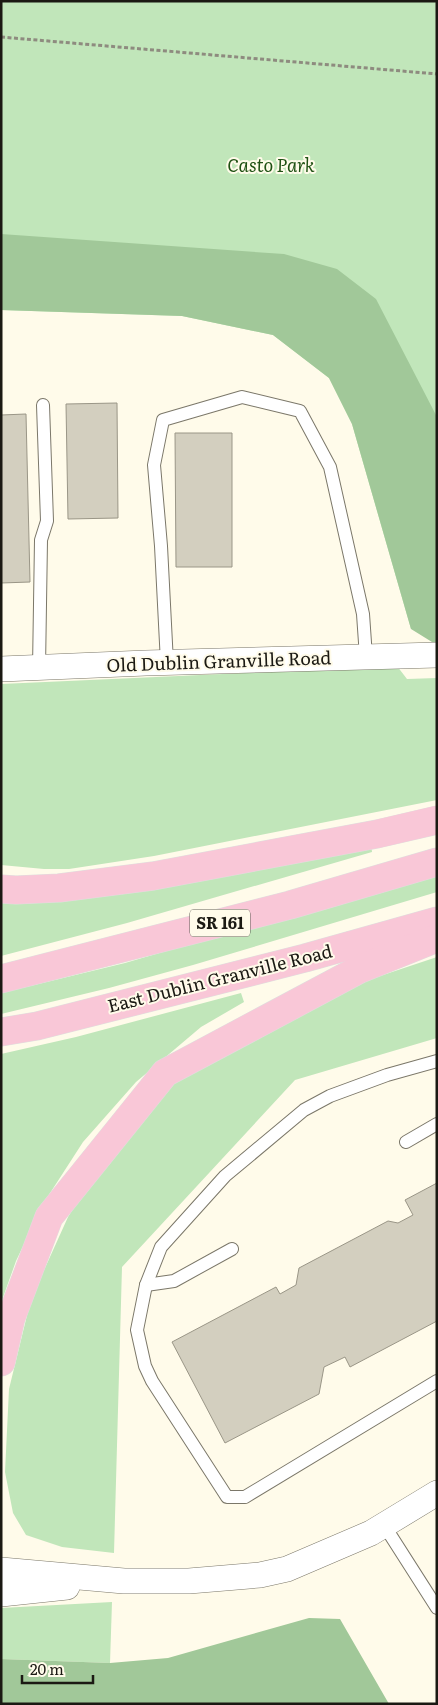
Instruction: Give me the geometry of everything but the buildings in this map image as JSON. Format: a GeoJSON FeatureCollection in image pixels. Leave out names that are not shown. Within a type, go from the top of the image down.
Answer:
{"type":"FeatureCollection","features":[{"type":"Feature","properties":{"kind":"main road"},"geometry":{"type":"LineString","coordinates":[[1,888],[16,890],[59,888],[153,876],[377,834],[437,820]]}},
{"type":"Feature","properties":{"kind":"main road","name":"SR 161"},"geometry":{"type":"LineString","coordinates":[[1,979],[290,906],[437,862]]}},
{"type":"Feature","properties":{"kind":"main road","name":"East Dublin Granville Road"},"geometry":{"type":"LineString","coordinates":[[1,1032],[37,1026],[305,958],[437,921]]}},
{"type":"Feature","properties":{"kind":"main road"},"geometry":{"type":"LineString","coordinates":[[1,1362],[11,1318],[49,1218],[165,1073],[360,968],[437,938]]}},
{"type":"Feature","properties":{"kind":"street","name":"Old Dublin Granville Road"},"geometry":{"type":"LineString","coordinates":[[1,669],[437,655]]}},
{"type":"Feature","properties":{"kind":"street"},"geometry":{"type":"LineString","coordinates":[[1,1570],[124,1581],[190,1581],[232,1578],[287,1569],[371,1533],[437,1493]]}},
{"type":"Feature","properties":{"kind":"street"},"geometry":{"type":"LineString","coordinates":[[1,1594],[124,1581]]}},
{"type":"Feature","properties":{"kind":"lane"},"geometry":{"type":"LineString","coordinates":[[166,663],[161,546],[154,465],[164,420],[242,397],[300,411],[330,468],[363,614],[366,657]]}},
{"type":"Feature","properties":{"kind":"lane"},"geometry":{"type":"LineString","coordinates":[[39,668],[41,540],[47,520],[43,405]]}},
{"type":"Feature","properties":{"kind":"lane"},"geometry":{"type":"LineString","coordinates":[[437,1061],[388,1075],[330,1096],[304,1110],[225,1176],[161,1246],[146,1285],[137,1330],[145,1366],[152,1381],[227,1498],[245,1497],[437,1380]]}},
{"type":"Feature","properties":{"kind":"lane"},"geometry":{"type":"LineString","coordinates":[[406,1142],[437,1124]]}},
{"type":"Feature","properties":{"kind":"lane"},"geometry":{"type":"LineString","coordinates":[[146,1285],[174,1281],[232,1248]]}},
{"type":"Feature","properties":{"kind":"lane"},"geometry":{"type":"LineString","coordinates":[[384,1525],[437,1608]]}},
{"type":"Feature","properties":{"kind":"path"},"geometry":{"type":"LineString","coordinates":[[1,37],[437,74]]}},
{"type":"Feature","properties":{"kind":"green space","name":"Casto Park"},"geometry":{"type":"Polygon","coordinates":[[[1,1],[437,1],[437,627],[411,629],[352,424],[329,378],[273,335],[182,316],[1,310],[1,1]]]}},
{"type":"Feature","properties":{"kind":"green space"},"geometry":{"type":"Polygon","coordinates":[[[1,234],[284,254],[337,269],[376,299],[437,417],[437,642],[432,642],[411,629],[352,424],[329,378],[273,335],[182,316],[1,310],[1,234]]]}},
{"type":"Feature","properties":{"kind":"green space"},"geometry":{"type":"Polygon","coordinates":[[[397,666],[407,679],[437,678],[437,800],[154,856],[69,869],[1,865],[1,684],[397,666]]]}},
{"type":"Feature","properties":{"kind":"green space"},"geometry":{"type":"Polygon","coordinates":[[[371,844],[372,852],[127,923],[1,956],[1,899],[371,844]]]}},
{"type":"Feature","properties":{"kind":"green space"},"geometry":{"type":"Polygon","coordinates":[[[437,872],[437,892],[193,965],[109,988],[1,1014],[1,993],[125,963],[437,872]]]}},
{"type":"Feature","properties":{"kind":"green space"},"geometry":{"type":"Polygon","coordinates":[[[437,957],[437,1038],[295,1080],[122,1267],[114,1553],[62,1547],[26,1535],[13,1513],[5,1472],[9,1389],[31,1299],[68,1217],[103,1160],[174,1084],[227,1045],[295,1010],[377,977],[437,957]]]}},
{"type":"Feature","properties":{"kind":"green space"},"geometry":{"type":"Polygon","coordinates":[[[241,993],[244,1002],[201,1027],[136,1082],[83,1142],[43,1204],[16,1261],[1,1303],[1,1054],[76,1037],[241,993]]]}},
{"type":"Feature","properties":{"kind":"green space"},"geometry":{"type":"Polygon","coordinates":[[[112,1602],[110,1663],[1,1659],[1,1608],[112,1602]]]}},
{"type":"Feature","properties":{"kind":"green space"},"geometry":{"type":"Polygon","coordinates":[[[309,1618],[340,1619],[389,1704],[1,1704],[1,1659],[110,1663],[168,1658],[309,1618]]]}}]}
